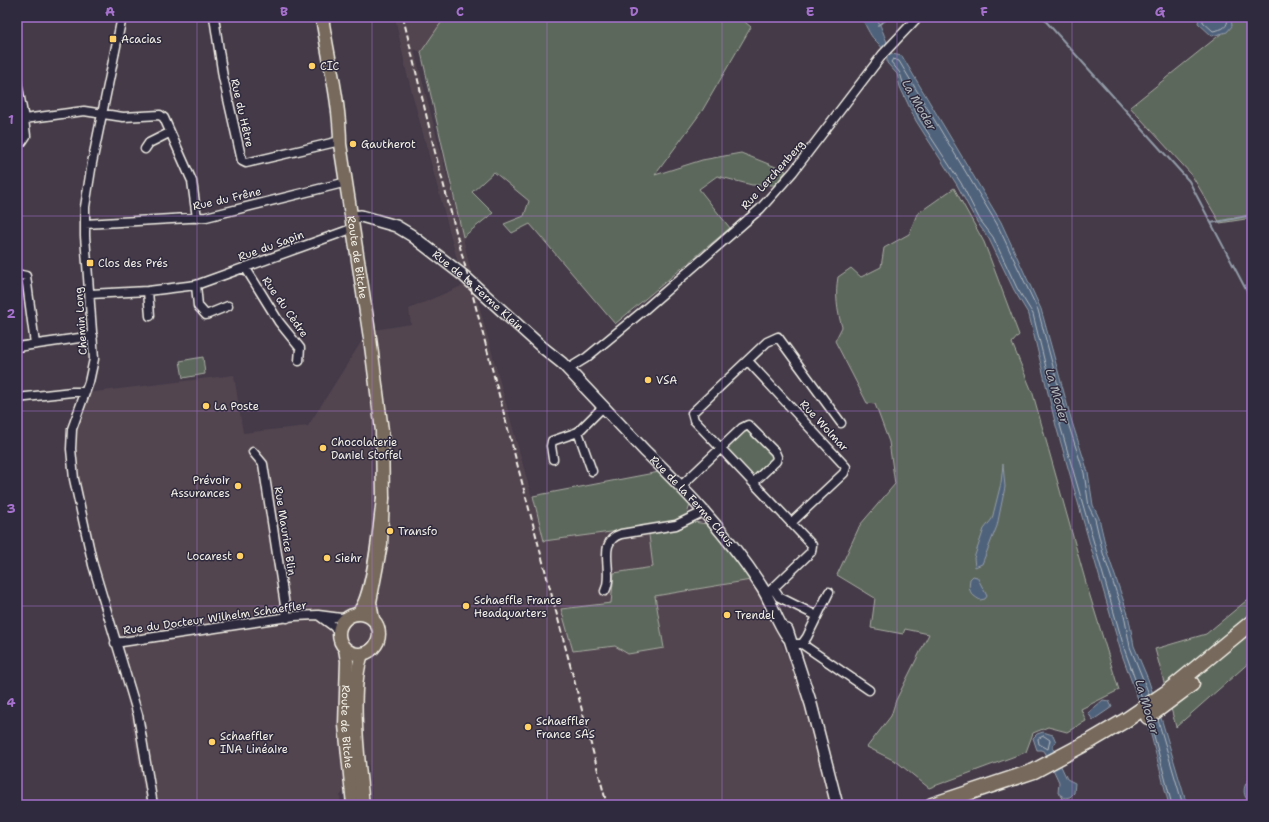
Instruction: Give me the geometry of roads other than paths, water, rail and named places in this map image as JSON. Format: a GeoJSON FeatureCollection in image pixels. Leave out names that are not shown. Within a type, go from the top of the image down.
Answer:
{"type":"FeatureCollection","features":[{"type":"Feature","properties":{"kind":"highway"},"geometry":{"type":"LineString","coordinates":[[1169,696],[1252,622]]}},
{"type":"Feature","properties":{"kind":"highway"},"geometry":{"type":"LineString","coordinates":[[964,805],[1038,779],[1128,724],[1252,635]]}},
{"type":"Feature","properties":{"kind":"highway"},"geometry":{"type":"LineString","coordinates":[[932,805],[1034,771],[1128,724]]}},
{"type":"Feature","properties":{"kind":"main road","name":"Route de Bitche"},"geometry":{"type":"LineString","coordinates":[[322,17],[327,54],[333,75],[340,141],[382,431],[383,498],[381,544],[370,602],[373,619]]}},
{"type":"Feature","properties":{"kind":"main road","name":"Route de Bitche"},"geometry":{"type":"LineString","coordinates":[[352,616],[365,599],[371,576],[383,498]]}},
{"type":"Feature","properties":{"kind":"main road"},"geometry":{"type":"LineString","coordinates":[[366,615],[373,619],[379,630],[378,640],[371,650],[362,654],[353,653],[345,649],[340,642],[340,626],[352,616],[366,615]]}},
{"type":"Feature","properties":{"kind":"main road","name":"Route de Bitche"},"geometry":{"type":"LineString","coordinates":[[345,649],[347,661],[345,725],[353,805]]}},
{"type":"Feature","properties":{"kind":"main road","name":"Route de Bitche"},"geometry":{"type":"LineString","coordinates":[[362,654],[358,667],[356,688],[358,760],[363,805]]}},
{"type":"Feature","properties":{"kind":"street","name":"Chemin Long"},"geometry":{"type":"LineString","coordinates":[[122,17],[85,207],[93,336],[93,367],[72,429],[72,467],[93,565],[139,721],[153,805]]}},
{"type":"Feature","properties":{"kind":"street","name":"Rue du Hêtre"},"geometry":{"type":"LineString","coordinates":[[214,17],[223,77],[242,161],[246,163],[340,141]]}},
{"type":"Feature","properties":{"kind":"street","name":"Rue Lerchenberg"},"geometry":{"type":"LineString","coordinates":[[571,372],[760,209],[802,161],[883,54],[918,17]]}},
{"type":"Feature","properties":{"kind":"street"},"geometry":{"type":"LineString","coordinates":[[17,82],[26,136],[22,142],[17,143]]}},
{"type":"Feature","properties":{"kind":"street"},"geometry":{"type":"LineString","coordinates":[[24,119],[84,111],[123,117],[160,116],[164,118],[192,181],[197,218]]}},
{"type":"Feature","properties":{"kind":"street"},"geometry":{"type":"LineString","coordinates":[[145,149],[149,143],[169,132]]}},
{"type":"Feature","properties":{"kind":"street","name":"Rue du Frêne"},"geometry":{"type":"LineString","coordinates":[[85,224],[197,218],[347,182]]}},
{"type":"Feature","properties":{"kind":"street","name":"Rue de la Ferme Klein"},"geometry":{"type":"LineString","coordinates":[[352,217],[364,210],[411,235],[464,276],[542,348],[553,355],[571,372]]}},
{"type":"Feature","properties":{"kind":"street","name":"Rue du Sapin"},"geometry":{"type":"LineString","coordinates":[[90,294],[148,291],[196,285],[245,267],[352,217]]}},
{"type":"Feature","properties":{"kind":"street","name":"Rue du Cèdre"},"geometry":{"type":"LineString","coordinates":[[245,267],[280,322],[300,348],[299,361]]}},
{"type":"Feature","properties":{"kind":"street"},"geometry":{"type":"LineString","coordinates":[[17,274],[26,276],[35,344]]}},
{"type":"Feature","properties":{"kind":"street"},"geometry":{"type":"LineString","coordinates":[[196,285],[198,306],[206,315],[228,306]]}},
{"type":"Feature","properties":{"kind":"street"},"geometry":{"type":"LineString","coordinates":[[148,291],[150,316]]}},
{"type":"Feature","properties":{"kind":"street"},"geometry":{"type":"LineString","coordinates":[[17,347],[93,336]]}},
{"type":"Feature","properties":{"kind":"street"},"geometry":{"type":"LineString","coordinates":[[770,595],[812,550],[810,542],[692,418],[692,413],[767,342],[778,337],[841,423]]}},
{"type":"Feature","properties":{"kind":"street","name":"Rue Wolmar"},"geometry":{"type":"LineString","coordinates":[[748,361],[846,467],[844,473],[792,522]]}},
{"type":"Feature","properties":{"kind":"street","name":"Rue de la Ferme Claus"},"geometry":{"type":"LineString","coordinates":[[571,372],[704,511],[770,595],[776,615],[794,642],[837,805]]}},
{"type":"Feature","properties":{"kind":"street"},"geometry":{"type":"LineString","coordinates":[[17,398],[84,392]]}},
{"type":"Feature","properties":{"kind":"street"},"geometry":{"type":"LineString","coordinates":[[553,459],[550,446],[552,442],[578,432],[603,407]]}},
{"type":"Feature","properties":{"kind":"street"},"geometry":{"type":"LineString","coordinates":[[681,486],[746,425],[753,428],[778,457],[776,461],[754,482]]}},
{"type":"Feature","properties":{"kind":"street"},"geometry":{"type":"LineString","coordinates":[[578,432],[592,472]]}},
{"type":"Feature","properties":{"kind":"street","name":"Rue Maurice Blin"},"geometry":{"type":"LineString","coordinates":[[254,452],[263,464],[287,618]]}},
{"type":"Feature","properties":{"kind":"street"},"geometry":{"type":"LineString","coordinates":[[605,591],[610,575],[607,547],[612,538],[621,534],[676,525],[704,511]]}},
{"type":"Feature","properties":{"kind":"street"},"geometry":{"type":"LineString","coordinates":[[794,642],[807,637],[829,592]]}},
{"type":"Feature","properties":{"kind":"street"},"geometry":{"type":"LineString","coordinates":[[770,595],[779,597],[817,616]]}},
{"type":"Feature","properties":{"kind":"street","name":"Rue du Docteur Wilhelm Schaeffler"},"geometry":{"type":"LineString","coordinates":[[115,643],[287,618],[318,616],[338,618],[352,616]]}},
{"type":"Feature","properties":{"kind":"street","name":"Rue du Docteur Wilhelm Schaeffler"},"geometry":{"type":"LineString","coordinates":[[318,616],[333,626],[339,633]]}},
{"type":"Feature","properties":{"kind":"street"},"geometry":{"type":"LineString","coordinates":[[794,642],[869,690]]}},
{"type":"Feature","properties":{"kind":"water","name":"La Moder"},"geometry":{"type":"Polygon","coordinates":[[[861,17],[876,17],[892,54],[902,56],[1001,222],[1041,309],[1072,422],[1088,472],[1093,505],[1099,518],[1107,552],[1128,614],[1134,646],[1148,679],[1162,721],[1187,805],[1169,805],[1151,735],[1121,652],[1056,426],[1029,315],[1014,290],[989,239],[977,222],[957,185],[916,121],[900,87],[897,74],[887,63],[884,50],[873,38],[861,17]]]}},
{"type":"Feature","properties":{"kind":"water"},"geometry":{"type":"Polygon","coordinates":[[[1199,17],[1231,17],[1232,26],[1227,32],[1212,36],[1198,23],[1199,17]]]}},
{"type":"Feature","properties":{"kind":"water"},"geometry":{"type":"Polygon","coordinates":[[[1003,464],[1005,487],[997,526],[982,564],[975,567],[974,558],[984,529],[992,519],[1001,483],[1003,464]]]}},
{"type":"Feature","properties":{"kind":"water"},"geometry":{"type":"Polygon","coordinates":[[[973,576],[977,577],[987,596],[985,599],[980,600],[970,592],[970,579],[973,576]]]}},
{"type":"Feature","properties":{"kind":"water"},"geometry":{"type":"Polygon","coordinates":[[[1103,700],[1109,701],[1112,707],[1093,720],[1088,713],[1103,700]]]}},
{"type":"Feature","properties":{"kind":"water"},"geometry":{"type":"Polygon","coordinates":[[[1043,732],[1053,735],[1056,742],[1053,744],[1053,749],[1067,779],[1075,783],[1074,793],[1070,797],[1065,798],[1058,793],[1059,782],[1045,752],[1037,750],[1033,738],[1037,734],[1043,732]]]}},
{"type":"Feature","properties":{"kind":"water"},"geometry":{"type":"Polygon","coordinates":[[[1252,777],[1252,804],[1246,798],[1244,790],[1246,783],[1252,777]]]}},
{"type":"Feature","properties":{"kind":"waterway"},"geometry":{"type":"LineString","coordinates":[[1042,17],[1189,181],[1252,301]]}},
{"type":"Feature","properties":{"kind":"waterway"},"geometry":{"type":"LineString","coordinates":[[878,25],[886,20]]}},
{"type":"Feature","properties":{"kind":"waterway"},"geometry":{"type":"LineString","coordinates":[[1211,223],[1252,215]]}},
{"type":"Feature","properties":{"kind":"waterway"},"geometry":{"type":"LineString","coordinates":[[1061,805],[1062,797]]}},
{"type":"Feature","properties":{"kind":"railway"},"geometry":{"type":"LineString","coordinates":[[403,17],[435,152],[607,805]]}},
{"type":"Feature","properties":{"kind":"place","name":"Acacias"},"geometry":{"type":"Point","coordinates":[113,39]}},
{"type":"Feature","properties":{"kind":"place","name":"CIC"},"geometry":{"type":"Point","coordinates":[312,66]}},
{"type":"Feature","properties":{"kind":"place","name":"Gautherot"},"geometry":{"type":"Point","coordinates":[353,144]}},
{"type":"Feature","properties":{"kind":"place","name":"Clos des Prés"},"geometry":{"type":"Point","coordinates":[90,263]}},
{"type":"Feature","properties":{"kind":"place","name":"VSA"},"geometry":{"type":"Point","coordinates":[648,380]}},
{"type":"Feature","properties":{"kind":"place","name":"La Poste"},"geometry":{"type":"Point","coordinates":[206,406]}},
{"type":"Feature","properties":{"kind":"place","name":"Chocolaterie Daniel Stoffel"},"geometry":{"type":"Point","coordinates":[323,448]}},
{"type":"Feature","properties":{"kind":"place","name":"Prévoir Assurances"},"geometry":{"type":"Point","coordinates":[238,486]}},
{"type":"Feature","properties":{"kind":"place","name":"Transfo"},"geometry":{"type":"Point","coordinates":[390,531]}},
{"type":"Feature","properties":{"kind":"place","name":"Locarest"},"geometry":{"type":"Point","coordinates":[240,556]}},
{"type":"Feature","properties":{"kind":"place","name":"Siehr"},"geometry":{"type":"Point","coordinates":[327,558]}},
{"type":"Feature","properties":{"kind":"place","name":"Schaeffle France Headquarters"},"geometry":{"type":"Point","coordinates":[466,606]}},
{"type":"Feature","properties":{"kind":"place","name":"Trendel"},"geometry":{"type":"Point","coordinates":[727,615]}},
{"type":"Feature","properties":{"kind":"place","name":"Schaeffler France SAS"},"geometry":{"type":"Point","coordinates":[528,727]}},
{"type":"Feature","properties":{"kind":"place","name":"Schaeffler INA Linéaire"},"geometry":{"type":"Point","coordinates":[212,742]}}]}
